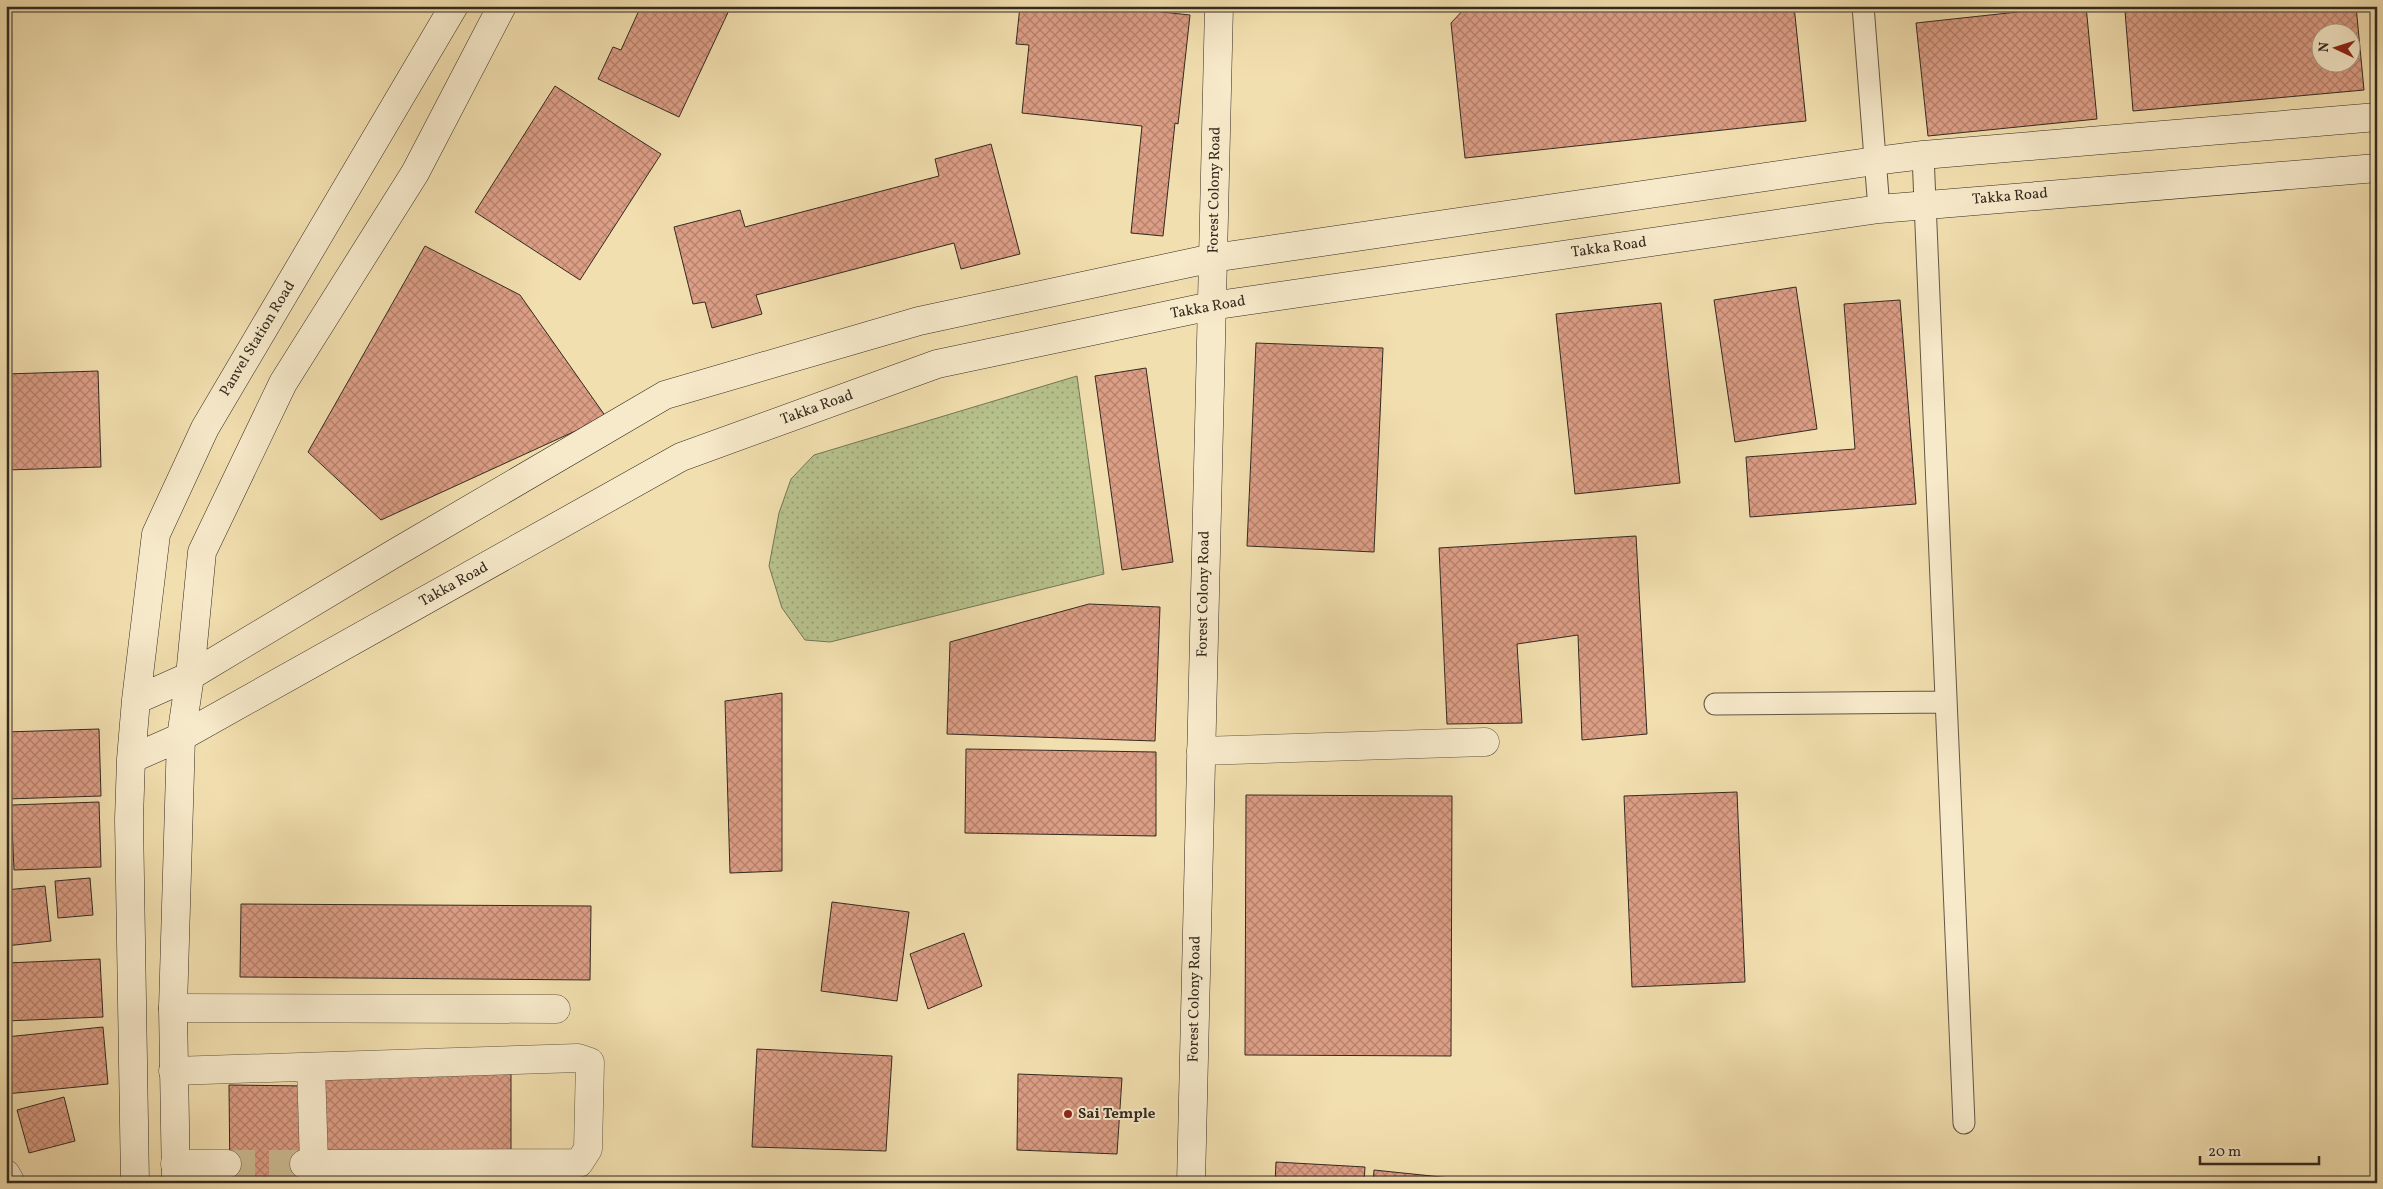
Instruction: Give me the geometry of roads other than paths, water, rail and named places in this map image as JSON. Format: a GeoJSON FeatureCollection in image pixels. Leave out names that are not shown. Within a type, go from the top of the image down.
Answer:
{"type":"FeatureCollection","features":[{"type":"Feature","properties":{"kind":"street","name":"Panvel Station Road"},"geometry":{"type":"LineString","coordinates":[[135,1183],[129,819],[136,700],[156,534],[204,428],[454,6]]}},
{"type":"Feature","properties":{"kind":"street"},"geometry":{"type":"LineString","coordinates":[[227,1164],[176,1173],[172,1008],[181,737],[190,676],[202,552],[283,383],[415,173],[502,6]]}},
{"type":"Feature","properties":{"kind":"street","name":"Forest Colony Road"},"geometry":{"type":"LineString","coordinates":[[1190,1183],[1219,6]]}},
{"type":"Feature","properties":{"kind":"street"},"geometry":{"type":"LineString","coordinates":[[136,700],[190,676],[395,553],[666,395],[919,321],[1213,258],[1875,161],[1923,155],[2377,117]]}},
{"type":"Feature","properties":{"kind":"street","name":"Takka Road"},"geometry":{"type":"LineString","coordinates":[[131,760],[181,737],[681,457],[937,364],[1211,306],[1879,210],[1925,204],[2377,168]]}},
{"type":"Feature","properties":{"kind":"street"},"geometry":{"type":"LineString","coordinates":[[1201,751],[1485,742]]}},
{"type":"Feature","properties":{"kind":"street"},"geometry":{"type":"LineString","coordinates":[[172,1008],[556,1009]]}},
{"type":"Feature","properties":{"kind":"street"},"geometry":{"type":"LineString","coordinates":[[173,1071],[578,1058],[590,1062],[588,1149],[579,1163],[311,1170],[311,1067]]}},
{"type":"Feature","properties":{"kind":"street"},"geometry":{"type":"LineString","coordinates":[[6,1174],[11,1183]]}},
{"type":"Feature","properties":{"kind":"lane"},"geometry":{"type":"LineString","coordinates":[[1863,6],[1879,210]]}},
{"type":"Feature","properties":{"kind":"lane"},"geometry":{"type":"LineString","coordinates":[[1923,155],[1964,1123]]}},
{"type":"Feature","properties":{"kind":"lane"},"geometry":{"type":"LineString","coordinates":[[1715,704],[1946,702]]}},
{"type":"Feature","properties":{"kind":"tunnel"},"geometry":{"type":"LineString","coordinates":[[227,1164],[304,1164]]}},
{"type":"Feature","properties":{"kind":"place","name":"Sai Temple"},"geometry":{"type":"Point","coordinates":[1068,1114]}}]}
